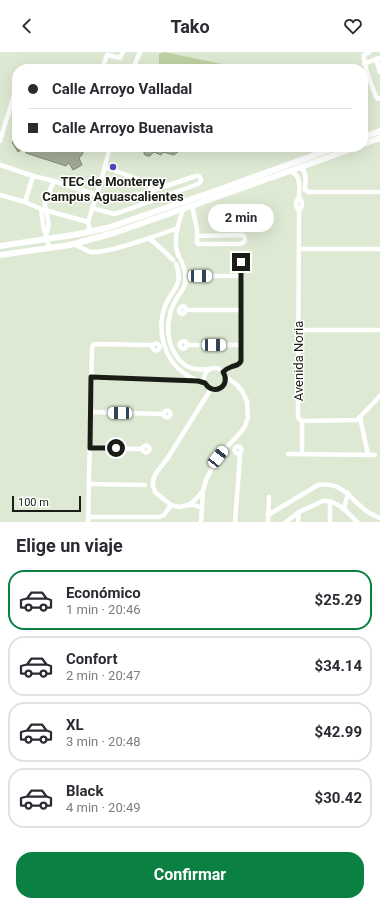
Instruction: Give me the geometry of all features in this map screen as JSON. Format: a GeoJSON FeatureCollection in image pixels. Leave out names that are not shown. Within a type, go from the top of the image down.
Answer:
{"type":"FeatureCollection","features":[{"type":"Feature","properties":{"kind":"main road"},"geometry":{"type":"LineString","coordinates":[[368,136],[380,131]]}},
{"type":"Feature","properties":{"kind":"main road"},"geometry":{"type":"LineString","coordinates":[[368,142],[380,138]]}},
{"type":"Feature","properties":{"kind":"main road"},"geometry":{"type":"LineString","coordinates":[[0,246],[47,237],[90,232],[218,190],[323,152]]}},
{"type":"Feature","properties":{"kind":"main road"},"geometry":{"type":"LineString","coordinates":[[0,256],[71,244],[117,232],[342,152]]}},
{"type":"Feature","properties":{"kind":"street"},"geometry":{"type":"LineString","coordinates":[[104,64],[107,55],[120,58],[123,52]]}},
{"type":"Feature","properties":{"kind":"street"},"geometry":{"type":"LineString","coordinates":[[135,64],[140,52]]}},
{"type":"Feature","properties":{"kind":"street"},"geometry":{"type":"LineString","coordinates":[[369,52],[364,54],[364,64],[378,59],[380,72]]}},
{"type":"Feature","properties":{"kind":"street"},"geometry":{"type":"LineString","coordinates":[[368,75],[376,97],[380,98]]}},
{"type":"Feature","properties":{"kind":"street"},"geometry":{"type":"LineString","coordinates":[[0,141],[12,101]]}},
{"type":"Feature","properties":{"kind":"street"},"geometry":{"type":"LineString","coordinates":[[90,232],[88,222],[109,152]]}},
{"type":"Feature","properties":{"kind":"street"},"geometry":{"type":"LineString","coordinates":[[0,165],[97,195],[123,199],[196,176],[199,176],[201,179],[198,184],[114,214],[92,208]]}},
{"type":"Feature","properties":{"kind":"street"},"geometry":{"type":"LineString","coordinates":[[105,167],[148,183],[151,191],[151,201]]}},
{"type":"Feature","properties":{"kind":"street"},"geometry":{"type":"LineString","coordinates":[[300,167],[305,173],[306,191],[380,192]]}},
{"type":"Feature","properties":{"kind":"street","name":"Avenida Noria"},"geometry":{"type":"LineString","coordinates":[[290,171],[295,172],[299,178],[299,198],[302,205],[299,210],[298,330],[298,416],[302,421],[302,454]]}},
{"type":"Feature","properties":{"kind":"street"},"geometry":{"type":"LineString","coordinates":[[25,202],[33,176]]}},
{"type":"Feature","properties":{"kind":"street"},"geometry":{"type":"LineString","coordinates":[[49,248],[44,230],[43,209],[45,198],[48,195],[54,181]]}},
{"type":"Feature","properties":{"kind":"street"},"geometry":{"type":"LineString","coordinates":[[0,195],[88,222]]}},
{"type":"Feature","properties":{"kind":"street"},"geometry":{"type":"LineString","coordinates":[[192,206],[197,229],[197,236],[197,243],[199,245],[240,244],[245,241],[244,236],[242,235],[197,236]]}},
{"type":"Feature","properties":{"kind":"street"},"geometry":{"type":"LineString","coordinates":[[183,209],[176,238],[176,250],[185,270],[185,286],[172,306],[169,316],[168,336],[177,357],[186,365],[201,370],[218,369],[237,385],[247,401],[248,417],[241,432],[218,457],[206,480],[203,490],[201,522]]}},
{"type":"Feature","properties":{"kind":"street"},"geometry":{"type":"LineString","coordinates":[[71,244],[90,252],[98,252],[114,249],[178,228]]}},
{"type":"Feature","properties":{"kind":"street"},"geometry":{"type":"LineString","coordinates":[[149,238],[174,262],[179,275],[179,281],[165,307],[162,319],[162,342],[166,352],[181,371],[186,375],[205,383],[211,389],[216,390],[223,386],[224,374],[230,367],[240,363],[241,361],[241,262]]}},
{"type":"Feature","properties":{"kind":"street"},"geometry":{"type":"LineString","coordinates":[[299,249],[380,249]]}},
{"type":"Feature","properties":{"kind":"street"},"geometry":{"type":"LineString","coordinates":[[168,255],[172,255],[176,250]]}},
{"type":"Feature","properties":{"kind":"street"},"geometry":{"type":"LineString","coordinates":[[200,276],[241,276]]}},
{"type":"Feature","properties":{"kind":"street"},"geometry":{"type":"LineString","coordinates":[[186,310],[241,310]]}},
{"type":"Feature","properties":{"kind":"street"},"geometry":{"type":"LineString","coordinates":[[298,330],[380,330]]}},
{"type":"Feature","properties":{"kind":"street"},"geometry":{"type":"LineString","coordinates":[[152,346],[93,345],[88,520],[158,520],[164,515],[170,505]]}},
{"type":"Feature","properties":{"kind":"street"},"geometry":{"type":"LineString","coordinates":[[187,345],[240,345]]}},
{"type":"Feature","properties":{"kind":"street"},"geometry":{"type":"LineString","coordinates":[[205,383],[205,375],[210,370]]}},
{"type":"Feature","properties":{"kind":"street"},"geometry":{"type":"LineString","coordinates":[[177,381],[181,376],[181,371]]}},
{"type":"Feature","properties":{"kind":"street"},"geometry":{"type":"LineString","coordinates":[[91,377],[198,381]]}},
{"type":"Feature","properties":{"kind":"street"},"geometry":{"type":"LineString","coordinates":[[202,508],[194,505],[179,507],[170,505],[155,492],[153,480],[156,473],[211,389]]}},
{"type":"Feature","properties":{"kind":"street"},"geometry":{"type":"LineString","coordinates":[[302,421],[355,421],[380,396]]}},
{"type":"Feature","properties":{"kind":"street"},"geometry":{"type":"LineString","coordinates":[[90,412],[164,414]]}},
{"type":"Feature","properties":{"kind":"street"},"geometry":{"type":"LineString","coordinates":[[360,417],[368,455]]}},
{"type":"Feature","properties":{"kind":"street"},"geometry":{"type":"LineString","coordinates":[[90,448],[142,449]]}},
{"type":"Feature","properties":{"kind":"street"},"geometry":{"type":"LineString","coordinates":[[235,522],[239,453]]}},
{"type":"Feature","properties":{"kind":"street"},"geometry":{"type":"LineString","coordinates":[[288,454],[375,455]]}},
{"type":"Feature","properties":{"kind":"street"},"geometry":{"type":"LineString","coordinates":[[89,484],[145,485]]}},
{"type":"Feature","properties":{"kind":"street"},"geometry":{"type":"LineString","coordinates":[[268,515],[324,484],[337,486],[348,493],[371,514],[380,518]]}},
{"type":"Feature","properties":{"kind":"street"},"geometry":{"type":"LineString","coordinates":[[188,505],[195,500],[203,490]]}},
{"type":"Feature","properties":{"kind":"street"},"geometry":{"type":"LineString","coordinates":[[344,509],[348,493]]}},
{"type":"Feature","properties":{"kind":"street"},"geometry":{"type":"LineString","coordinates":[[268,522],[269,497]]}},
{"type":"Feature","properties":{"kind":"street"},"geometry":{"type":"LineString","coordinates":[[286,522],[299,512],[323,501],[330,501],[344,509],[357,522]]}},
{"type":"Feature","properties":{"kind":"street"},"geometry":{"type":"LineString","coordinates":[[330,501],[330,522]]}},
{"type":"Feature","properties":{"kind":"street"},"geometry":{"type":"LineString","coordinates":[[298,522],[299,512]]}},
{"type":"Feature","properties":{"kind":"green space"},"geometry":{"type":"Polygon","coordinates":[[[164,52],[222,64],[159,64],[159,54],[164,52]]]}},
{"type":"Feature","properties":{"kind":"building"},"geometry":{"type":"Polygon","coordinates":[[[83,152],[79,158],[82,165],[73,170],[69,163],[66,166],[26,153],[83,152]]]}},
{"type":"Feature","properties":{"kind":"building"},"geometry":{"type":"Polygon","coordinates":[[[144,152],[154,152],[150,156],[144,154],[144,152]]]}},
{"type":"Feature","properties":{"kind":"building"},"geometry":{"type":"Polygon","coordinates":[[[154,152],[163,152],[161,155],[154,152]]]}},
{"type":"Feature","properties":{"kind":"building"},"geometry":{"type":"Polygon","coordinates":[[[163,152],[178,152],[174,155],[163,152]]]}},
{"type":"Feature","properties":{"kind":"place","name":"TEC de Monterrey Campus Aguascalientes"},"geometry":{"type":"Point","coordinates":[113,167]}},
{"type":"Feature","properties":{"kind":"route"},"geometry":{"type":"LineString","coordinates":[[116,448],[90,448],[91,377],[198,381],[205,383],[205,385],[211,389],[220,389],[225,380],[223,372],[230,367],[238,365],[241,361],[241,262]]}}]}
